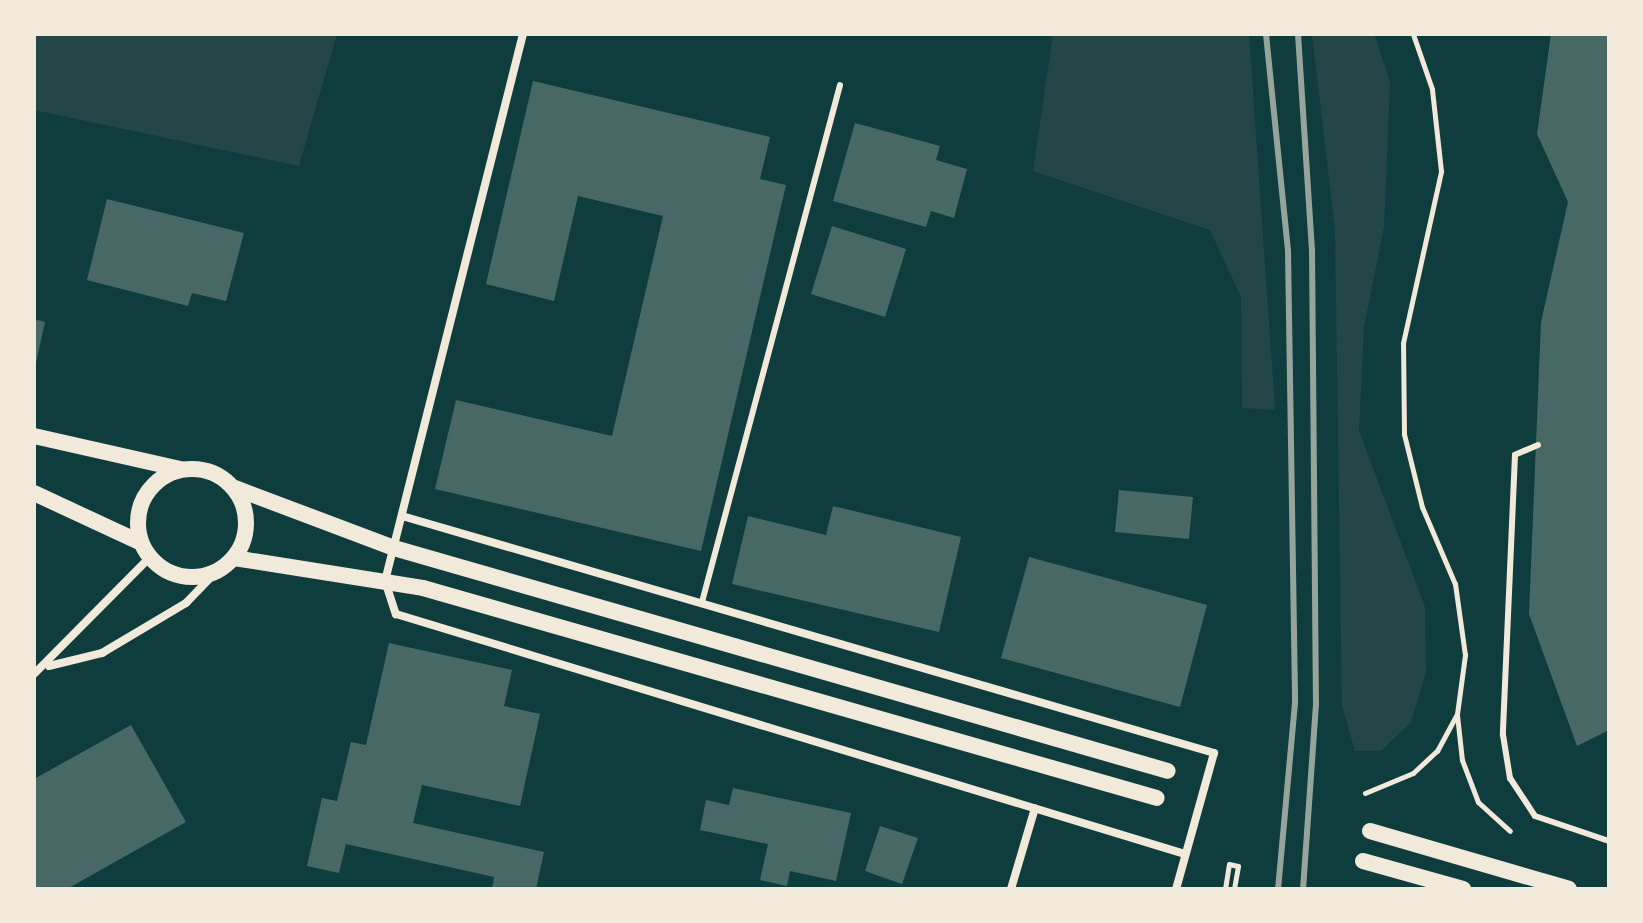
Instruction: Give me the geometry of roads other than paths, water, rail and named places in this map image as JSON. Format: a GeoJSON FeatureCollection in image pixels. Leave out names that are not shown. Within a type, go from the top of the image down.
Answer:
{"type":"FeatureCollection","features":[{"type":"Feature","properties":{"kind":"main road"},"geometry":{"type":"LineString","coordinates":[[34,436],[181,469],[216,473],[235,488],[394,548],[1168,771]]}},
{"type":"Feature","properties":{"kind":"main road"},"geometry":{"type":"LineString","coordinates":[[145,550],[140,506],[149,489],[181,469]]}},
{"type":"Feature","properties":{"kind":"main road"},"geometry":{"type":"LineString","coordinates":[[34,493],[145,550],[173,574],[215,573],[234,558],[247,531],[235,488]]}},
{"type":"Feature","properties":{"kind":"main road"},"geometry":{"type":"LineString","coordinates":[[234,558],[385,581],[1157,798]]}},
{"type":"Feature","properties":{"kind":"main road"},"geometry":{"type":"LineString","coordinates":[[1370,831],[1569,889]]}},
{"type":"Feature","properties":{"kind":"main road"},"geometry":{"type":"LineString","coordinates":[[1363,861],[1463,889]]}},
{"type":"Feature","properties":{"kind":"street"},"geometry":{"type":"LineString","coordinates":[[523,34],[385,581],[396,614],[1185,854]]}},
{"type":"Feature","properties":{"kind":"street"},"geometry":{"type":"LineString","coordinates":[[402,516],[1214,753],[1176,889]]}},
{"type":"Feature","properties":{"kind":"street"},"geometry":{"type":"LineString","coordinates":[[49,666],[145,550]]}},
{"type":"Feature","properties":{"kind":"street"},"geometry":{"type":"LineString","coordinates":[[34,674],[49,666],[102,653],[186,603],[215,573]]}},
{"type":"Feature","properties":{"kind":"street"},"geometry":{"type":"LineString","coordinates":[[1011,889],[1035,808]]}},
{"type":"Feature","properties":{"kind":"lane"},"geometry":{"type":"LineString","coordinates":[[702,602],[840,85]]}},
{"type":"Feature","properties":{"kind":"lane"},"geometry":{"type":"LineString","coordinates":[[1538,445],[1515,455],[1503,735],[1510,778],[1535,816],[1609,841]]}},
{"type":"Feature","properties":{"kind":"railway"},"geometry":{"type":"LineString","coordinates":[[1266,34],[1288,251],[1295,703],[1278,889]]}},
{"type":"Feature","properties":{"kind":"railway"},"geometry":{"type":"LineString","coordinates":[[1298,34],[1312,250],[1316,704],[1303,889]]}}]}
